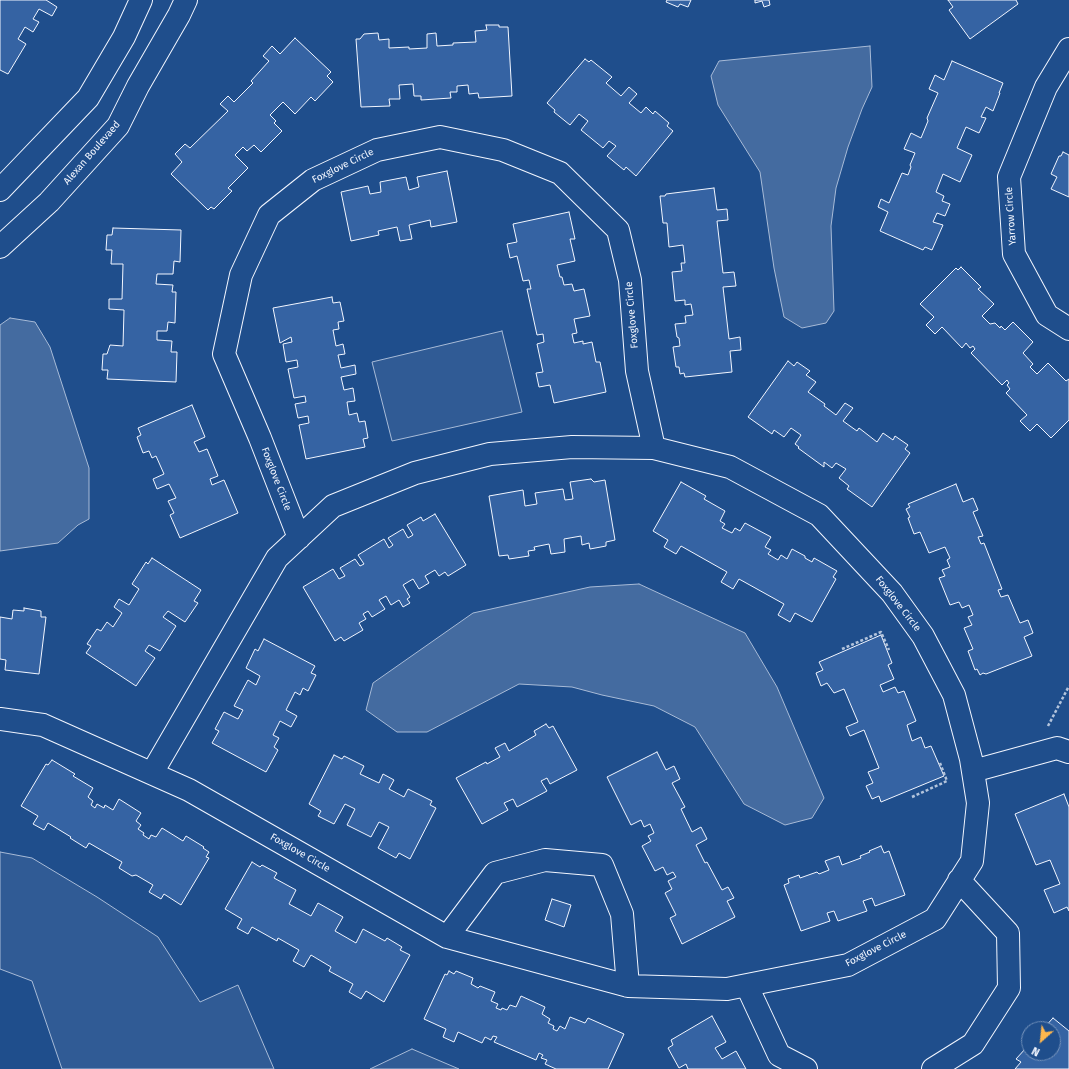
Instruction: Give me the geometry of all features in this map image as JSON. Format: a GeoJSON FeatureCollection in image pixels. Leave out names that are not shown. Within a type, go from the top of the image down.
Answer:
{"type":"FeatureCollection","features":[{"type":"Feature","properties":{"kind":"street"},"geometry":{"type":"LineString","coordinates":[[0,190],[88,98],[124,37],[141,0]]}},
{"type":"Feature","properties":{"kind":"street","name":"Alexan Boulevaed"},"geometry":{"type":"LineString","coordinates":[[0,247],[49,202],[118,126],[138,86],[186,0]]}},
{"type":"Feature","properties":{"kind":"street","name":"Yarrow Circle"},"geometry":{"type":"LineString","coordinates":[[1069,49],[1046,87],[1009,177],[1014,254],[1047,315],[1069,329]]}},
{"type":"Feature","properties":{"kind":"street","name":"Foxglove Circle"},"geometry":{"type":"LineString","coordinates":[[299,538],[260,438],[224,354],[240,275],[269,215],[313,180],[377,150],[440,137],[503,150],[560,173],[618,230],[630,280],[637,371],[654,448]]}},
{"type":"Feature","properties":{"kind":"street","name":"Foxglove Circle"},"geometry":{"type":"LineString","coordinates":[[0,719],[43,725],[189,790],[447,937],[628,986],[727,989],[848,965],[935,918],[972,861],[978,803],[973,771],[954,695],[923,636],[892,593],[820,515],[730,467],[654,448],[572,447],[490,454],[415,473],[333,506],[277,558],[152,773]]}},
{"type":"Feature","properties":{"kind":"street"},"geometry":{"type":"LineString","coordinates":[[973,771],[1057,748],[1069,752]]}},
{"type":"Feature","properties":{"kind":"street"},"geometry":{"type":"LineString","coordinates":[[447,937],[495,873],[545,860],[602,865],[622,914],[628,986]]}},
{"type":"Feature","properties":{"kind":"street"},"geometry":{"type":"LineString","coordinates":[[933,1069],[973,1044],[1009,988],[1008,933],[960,880]]}},
{"type":"Feature","properties":{"kind":"street"},"geometry":{"type":"LineString","coordinates":[[747,986],[779,1055],[806,1069]]}},
{"type":"Feature","properties":{"kind":"path"},"geometry":{"type":"LineString","coordinates":[[842,649],[881,632],[889,650]]}},
{"type":"Feature","properties":{"kind":"path"},"geometry":{"type":"LineString","coordinates":[[1034,754],[1069,686]]}},
{"type":"Feature","properties":{"kind":"path"},"geometry":{"type":"LineString","coordinates":[[912,797],[947,781],[940,763]]}},
{"type":"Feature","properties":{"kind":"shaded area"},"geometry":{"type":"Polygon","coordinates":[[[870,46],[872,87],[848,147],[836,188],[831,226],[834,311],[826,323],[802,328],[784,317],[774,268],[760,172],[718,105],[711,76],[719,61],[870,46]]]}},
{"type":"Feature","properties":{"kind":"shaded area"},"geometry":{"type":"Polygon","coordinates":[[[10,318],[35,322],[50,347],[89,468],[89,519],[78,525],[58,543],[0,551],[0,325],[10,318]]]}},
{"type":"Feature","properties":{"kind":"shaded area"},"geometry":{"type":"Polygon","coordinates":[[[502,331],[522,412],[392,441],[372,362],[502,331]]]}},
{"type":"Feature","properties":{"kind":"shaded area"},"geometry":{"type":"Polygon","coordinates":[[[639,584],[745,633],[777,687],[824,798],[812,818],[785,825],[744,804],[695,727],[654,706],[572,687],[519,684],[427,732],[397,732],[366,710],[373,683],[473,613],[590,587],[639,584]]]}},
{"type":"Feature","properties":{"kind":"shaded area"},"geometry":{"type":"Polygon","coordinates":[[[0,852],[32,858],[97,897],[158,937],[200,1002],[238,985],[274,1069],[62,1069],[32,981],[0,969],[0,852]]]}},
{"type":"Feature","properties":{"kind":"shaded area"},"geometry":{"type":"Polygon","coordinates":[[[412,1049],[459,1069],[370,1069],[412,1049]]]}},
{"type":"Feature","properties":{"kind":"building"},"geometry":{"type":"Polygon","coordinates":[[[0,0],[46,0],[57,7],[52,16],[39,9],[33,19],[39,22],[33,32],[25,27],[18,39],[26,44],[8,74],[0,70],[0,0]]]}},
{"type":"Feature","properties":{"kind":"building"},"geometry":{"type":"Polygon","coordinates":[[[667,0],[691,0],[688,7],[680,4],[678,7],[666,2],[667,0]]]}},
{"type":"Feature","properties":{"kind":"building"},"geometry":{"type":"Polygon","coordinates":[[[755,0],[769,0],[770,5],[764,7],[762,1],[755,3],[755,0]]]}},
{"type":"Feature","properties":{"kind":"building"},"geometry":{"type":"Polygon","coordinates":[[[948,0],[1016,0],[1018,4],[970,39],[949,10],[953,7],[948,0]]]}},
{"type":"Feature","properties":{"kind":"building"},"geometry":{"type":"Polygon","coordinates":[[[486,25],[508,27],[512,96],[479,98],[478,93],[469,94],[468,85],[457,86],[457,92],[450,92],[451,98],[421,100],[421,96],[414,96],[413,84],[399,85],[400,99],[389,99],[390,106],[361,107],[356,39],[360,39],[364,34],[378,33],[379,40],[389,39],[389,48],[427,48],[427,34],[436,33],[437,46],[453,45],[453,43],[476,42],[475,31],[487,30],[486,25]]]}},
{"type":"Feature","properties":{"kind":"building"},"geometry":{"type":"Polygon","coordinates":[[[295,38],[331,72],[327,76],[333,82],[315,101],[311,97],[295,114],[283,102],[270,115],[276,121],[274,123],[282,131],[261,152],[254,145],[247,151],[243,147],[235,155],[248,168],[228,188],[232,191],[214,209],[211,207],[208,210],[171,174],[182,162],[175,154],[185,144],[190,148],[228,111],[220,104],[228,96],[234,102],[253,83],[251,81],[269,61],[263,56],[272,46],[280,54],[295,38]]]}},
{"type":"Feature","properties":{"kind":"building"},"geometry":{"type":"Polygon","coordinates":[[[585,59],[589,62],[591,60],[612,77],[606,83],[621,96],[629,87],[637,94],[629,103],[641,113],[646,107],[653,114],[655,111],[669,123],[667,126],[673,131],[636,176],[626,167],[624,170],[607,156],[616,146],[609,141],[603,148],[581,130],[588,121],[579,114],[570,125],[554,112],[555,110],[547,103],[585,59]]]}},
{"type":"Feature","properties":{"kind":"building"},"geometry":{"type":"Polygon","coordinates":[[[952,61],[1003,83],[993,111],[986,107],[981,117],[986,118],[979,133],[966,127],[957,148],[972,155],[960,182],[943,174],[936,192],[944,196],[942,201],[950,204],[945,216],[937,213],[933,222],[943,225],[932,250],[925,247],[923,250],[880,231],[888,212],[878,207],[881,199],[889,203],[902,173],[908,175],[915,153],[904,149],[911,133],[921,138],[928,121],[927,118],[938,93],[929,89],[935,75],[944,80],[952,61]]]}},
{"type":"Feature","properties":{"kind":"building"},"geometry":{"type":"Polygon","coordinates":[[[1063,152],[1069,155],[1069,197],[1051,189],[1057,177],[1051,174],[1059,156],[1061,156],[1063,152]]]}},
{"type":"Feature","properties":{"kind":"building"},"geometry":{"type":"Polygon","coordinates":[[[447,171],[457,222],[431,227],[430,220],[409,225],[412,239],[400,241],[397,227],[378,231],[379,235],[351,241],[341,192],[368,186],[370,194],[381,192],[380,182],[406,177],[409,190],[419,187],[417,177],[447,171]]]}},
{"type":"Feature","properties":{"kind":"building"},"geometry":{"type":"Polygon","coordinates":[[[714,188],[717,210],[727,209],[728,220],[717,221],[723,273],[734,272],[736,286],[723,287],[729,339],[740,337],[741,350],[730,351],[732,372],[685,377],[684,373],[680,374],[679,367],[676,367],[673,347],[680,346],[675,324],[686,323],[685,316],[693,315],[691,304],[685,305],[685,300],[675,301],[672,272],[682,271],[681,263],[685,263],[683,245],[669,247],[667,223],[663,223],[660,196],[714,188]]]}},
{"type":"Feature","properties":{"kind":"building"},"geometry":{"type":"Polygon","coordinates":[[[569,212],[575,239],[570,239],[575,261],[557,265],[564,285],[572,284],[574,291],[584,289],[590,316],[574,319],[577,333],[572,334],[574,343],[583,341],[583,344],[592,342],[596,362],[600,362],[606,392],[554,403],[550,385],[539,387],[536,373],[543,372],[537,344],[544,342],[543,334],[537,335],[527,289],[531,289],[529,280],[523,281],[517,256],[510,258],[507,244],[517,242],[513,224],[569,212]]]}},
{"type":"Feature","properties":{"kind":"building"},"geometry":{"type":"Polygon","coordinates":[[[113,228],[181,230],[180,262],[174,261],[173,274],[157,274],[156,284],[173,285],[172,292],[176,292],[175,323],[168,322],[167,331],[157,331],[157,340],[172,341],[171,352],[177,352],[176,382],[107,379],[108,370],[102,370],[103,354],[107,354],[110,345],[123,346],[124,310],[109,309],[109,299],[122,299],[123,264],[111,264],[112,250],[106,250],[107,235],[112,235],[113,228]]]}},
{"type":"Feature","properties":{"kind":"building"},"geometry":{"type":"Polygon","coordinates":[[[961,267],[981,287],[978,289],[994,304],[982,316],[990,324],[995,323],[1000,328],[1001,326],[1005,330],[1013,322],[1033,342],[1023,353],[1033,364],[1030,367],[1037,374],[1048,363],[1066,381],[1069,379],[1069,420],[1051,438],[1037,424],[1030,431],[1020,421],[1027,415],[1006,393],[1010,389],[1007,385],[1009,383],[1007,380],[1002,385],[971,353],[975,349],[973,346],[970,348],[966,343],[962,348],[942,327],[935,334],[926,325],[934,317],[920,304],[956,268],[958,270],[961,267]]]}},
{"type":"Feature","properties":{"kind":"building"},"geometry":{"type":"Polygon","coordinates":[[[332,297],[333,303],[340,302],[344,321],[338,322],[339,329],[333,330],[336,346],[343,344],[345,354],[338,355],[341,368],[355,365],[356,374],[341,377],[344,390],[353,388],[355,401],[347,402],[349,415],[357,413],[359,422],[365,421],[368,438],[363,439],[365,447],[306,459],[299,425],[309,423],[308,416],[298,418],[295,404],[306,402],[305,396],[294,398],[288,369],[298,367],[297,360],[286,362],[283,344],[292,342],[291,337],[280,343],[273,308],[332,297]]]}},
{"type":"Feature","properties":{"kind":"building"},"geometry":{"type":"Polygon","coordinates":[[[788,361],[794,366],[797,362],[810,371],[806,375],[816,382],[808,392],[825,404],[824,406],[836,415],[845,403],[853,408],[843,421],[857,431],[859,428],[877,442],[883,433],[893,440],[895,436],[908,445],[905,449],[910,453],[872,507],[847,489],[849,486],[839,478],[846,469],[836,463],[832,468],[824,462],[824,467],[798,448],[799,447],[795,444],[801,435],[791,428],[784,437],[774,430],[772,434],[748,417],[788,361]]]}},
{"type":"Feature","properties":{"kind":"building"},"geometry":{"type":"Polygon","coordinates":[[[192,405],[205,437],[194,442],[199,452],[207,449],[218,476],[210,479],[212,485],[224,480],[238,513],[180,538],[170,515],[174,513],[168,501],[176,498],[169,484],[157,489],[153,479],[164,474],[156,456],[152,458],[149,451],[143,453],[137,437],[141,435],[138,428],[192,405]]]}},
{"type":"Feature","properties":{"kind":"building"},"geometry":{"type":"Polygon","coordinates":[[[591,479],[594,482],[605,480],[615,540],[606,542],[606,546],[590,549],[589,543],[582,545],[581,536],[564,539],[565,552],[551,554],[549,544],[534,547],[535,550],[528,551],[529,556],[509,559],[508,555],[499,556],[489,496],[523,490],[525,506],[537,504],[535,493],[563,489],[565,500],[573,499],[570,482],[591,479]]]}},
{"type":"Feature","properties":{"kind":"building"},"geometry":{"type":"Polygon","coordinates":[[[681,482],[706,496],[704,499],[725,511],[720,521],[725,524],[722,528],[732,533],[735,528],[740,531],[745,523],[771,537],[765,547],[771,550],[768,554],[778,560],[781,555],[787,559],[792,549],[805,556],[805,558],[812,562],[814,558],[837,571],[833,577],[836,579],[812,622],[795,613],[790,622],[778,615],[784,604],[739,579],[733,589],[721,582],[727,572],[681,546],[676,554],[664,547],[668,540],[653,531],[681,482]]]}},
{"type":"Feature","properties":{"kind":"building"},"geometry":{"type":"Polygon","coordinates":[[[956,484],[963,502],[973,498],[978,510],[973,512],[983,536],[978,537],[981,544],[984,543],[1002,589],[998,590],[1001,597],[1008,595],[1020,623],[1028,620],[1033,633],[1024,637],[1032,656],[980,675],[977,669],[975,670],[968,651],[973,649],[964,628],[972,625],[968,617],[973,615],[969,605],[962,608],[959,602],[950,605],[939,578],[945,576],[942,570],[950,567],[947,560],[950,558],[945,547],[929,553],[920,532],[914,534],[908,518],[910,517],[906,509],[910,507],[908,504],[956,484]]]}},
{"type":"Feature","properties":{"kind":"building"},"geometry":{"type":"Polygon","coordinates":[[[435,514],[466,565],[448,576],[445,572],[439,576],[435,570],[425,576],[429,583],[419,589],[413,579],[403,585],[410,597],[407,599],[410,603],[403,607],[399,600],[391,605],[386,596],[379,600],[385,609],[372,617],[368,611],[363,614],[366,619],[359,623],[363,630],[344,641],[341,637],[335,641],[303,587],[333,569],[339,579],[345,576],[340,568],[355,559],[360,566],[364,564],[358,555],[384,539],[389,548],[393,545],[388,538],[403,529],[408,538],[413,535],[407,525],[421,517],[423,521],[435,514]]]}},
{"type":"Feature","properties":{"kind":"building"},"geometry":{"type":"Polygon","coordinates":[[[152,558],[201,590],[194,601],[198,603],[185,622],[168,611],[163,617],[176,626],[160,651],[149,645],[145,651],[155,658],[136,686],[86,653],[91,646],[87,644],[97,629],[101,631],[107,622],[113,627],[122,613],[114,607],[119,599],[129,605],[139,589],[132,584],[146,562],[148,564],[152,558]]]}},
{"type":"Feature","properties":{"kind":"building"},"geometry":{"type":"Polygon","coordinates":[[[24,608],[41,611],[41,617],[46,617],[39,674],[5,670],[6,660],[0,659],[0,617],[12,619],[13,610],[24,611],[24,608]]]}},
{"type":"Feature","properties":{"kind":"building"},"geometry":{"type":"Polygon","coordinates":[[[881,635],[892,663],[888,665],[894,679],[880,685],[883,692],[895,687],[898,693],[904,691],[916,721],[907,725],[912,741],[921,737],[925,748],[931,746],[944,776],[881,802],[879,796],[872,799],[866,786],[873,783],[868,772],[879,768],[864,730],[850,736],[846,727],[858,722],[844,689],[834,693],[827,683],[821,686],[816,673],[823,670],[819,662],[881,635]]]}},
{"type":"Feature","properties":{"kind":"building"},"geometry":{"type":"Polygon","coordinates":[[[264,639],[315,666],[311,673],[316,675],[308,691],[303,688],[300,695],[295,692],[286,710],[297,716],[291,727],[280,721],[273,735],[279,738],[274,747],[278,750],[266,772],[212,743],[219,731],[215,729],[224,712],[238,719],[243,710],[234,706],[248,680],[256,685],[260,676],[246,668],[255,649],[258,651],[264,639]]]}},
{"type":"Feature","properties":{"kind":"building"},"geometry":{"type":"Polygon","coordinates":[[[546,724],[549,728],[553,726],[577,770],[550,784],[547,778],[541,781],[547,791],[517,807],[513,799],[504,803],[508,810],[482,824],[456,778],[486,762],[487,764],[500,757],[495,748],[505,743],[509,751],[536,735],[534,731],[546,724]]]}},
{"type":"Feature","properties":{"kind":"building"},"geometry":{"type":"Polygon","coordinates":[[[657,752],[666,770],[674,766],[680,779],[672,783],[685,807],[681,809],[692,832],[701,827],[707,839],[696,845],[705,863],[707,862],[722,890],[728,887],[734,898],[727,901],[735,917],[682,944],[670,918],[676,915],[665,893],[672,889],[668,881],[676,877],[673,872],[667,875],[663,867],[655,871],[642,846],[651,841],[648,836],[654,833],[650,824],[644,827],[641,820],[631,825],[607,777],[657,752]]]}},
{"type":"Feature","properties":{"kind":"building"},"geometry":{"type":"Polygon","coordinates":[[[334,755],[342,759],[344,756],[364,766],[360,774],[379,783],[383,774],[394,780],[389,789],[404,797],[408,789],[432,801],[430,805],[436,808],[410,859],[399,853],[396,858],[378,848],[389,827],[379,822],[371,837],[347,825],[355,809],[345,804],[334,824],[318,816],[321,811],[309,804],[334,755]]]}},
{"type":"Feature","properties":{"kind":"building"},"geometry":{"type":"Polygon","coordinates":[[[52,760],[75,774],[73,776],[93,788],[88,797],[93,801],[91,805],[95,808],[97,804],[104,808],[105,805],[113,810],[119,799],[141,813],[136,821],[141,825],[138,829],[149,839],[151,835],[156,837],[162,828],[183,841],[186,836],[204,847],[203,848],[209,852],[206,857],[209,858],[181,905],[164,894],[161,899],[149,892],[153,885],[136,875],[132,876],[119,868],[122,862],[89,843],[86,848],[48,823],[44,830],[33,824],[38,816],[21,806],[46,764],[48,765],[52,760]]]}},
{"type":"Feature","properties":{"kind":"building"},"geometry":{"type":"Polygon","coordinates":[[[1064,794],[1069,807],[1069,911],[1067,907],[1054,913],[1044,890],[1060,884],[1050,860],[1036,865],[1015,814],[1064,794]]]}},
{"type":"Feature","properties":{"kind":"building"},"geometry":{"type":"Polygon","coordinates":[[[881,846],[884,853],[889,851],[905,895],[875,906],[872,898],[863,901],[867,911],[838,921],[834,911],[827,913],[830,921],[801,931],[784,885],[789,883],[788,879],[799,875],[800,878],[817,872],[819,874],[829,870],[825,861],[839,856],[842,865],[861,858],[860,856],[881,846]]]}},
{"type":"Feature","properties":{"kind":"building"},"geometry":{"type":"Polygon","coordinates":[[[252,862],[260,867],[262,865],[277,873],[274,878],[296,890],[289,904],[311,916],[318,903],[343,917],[335,931],[356,943],[363,929],[385,941],[387,938],[402,947],[400,950],[410,955],[384,1002],[366,991],[361,999],[349,992],[353,984],[329,971],[331,967],[311,955],[304,967],[293,961],[299,950],[278,938],[277,941],[252,927],[248,934],[237,928],[242,919],[225,909],[252,862]]]}},
{"type":"Feature","properties":{"kind":"building"},"geometry":{"type":"Polygon","coordinates":[[[552,899],[571,905],[564,927],[545,920],[552,899]]]}},
{"type":"Feature","properties":{"kind":"building"},"geometry":{"type":"Polygon","coordinates":[[[449,971],[454,974],[456,971],[473,978],[471,984],[478,988],[480,986],[495,992],[491,1001],[498,1004],[496,1008],[501,1010],[502,1008],[507,1010],[510,1005],[516,1007],[521,996],[545,1007],[542,1014],[550,1019],[548,1023],[554,1026],[553,1029],[557,1031],[560,1026],[565,1029],[570,1017],[585,1023],[588,1018],[624,1034],[608,1069],[556,1069],[545,1064],[547,1060],[541,1058],[543,1055],[539,1053],[536,1060],[494,1042],[497,1037],[493,1036],[491,1040],[485,1037],[482,1043],[458,1032],[454,1042],[443,1037],[446,1029],[424,1019],[445,974],[447,975],[449,971]]]}},
{"type":"Feature","properties":{"kind":"building"},"geometry":{"type":"Polygon","coordinates":[[[712,1016],[726,1042],[715,1048],[722,1059],[736,1051],[746,1069],[688,1069],[686,1064],[679,1068],[668,1048],[673,1045],[671,1040],[712,1016]]]}},
{"type":"Feature","properties":{"kind":"building"},"geometry":{"type":"Polygon","coordinates":[[[1061,1024],[1069,1031],[1069,1069],[1015,1069],[1021,1062],[1016,1059],[1021,1054],[1021,1061],[1061,1061],[1061,1024]]]}}]}
